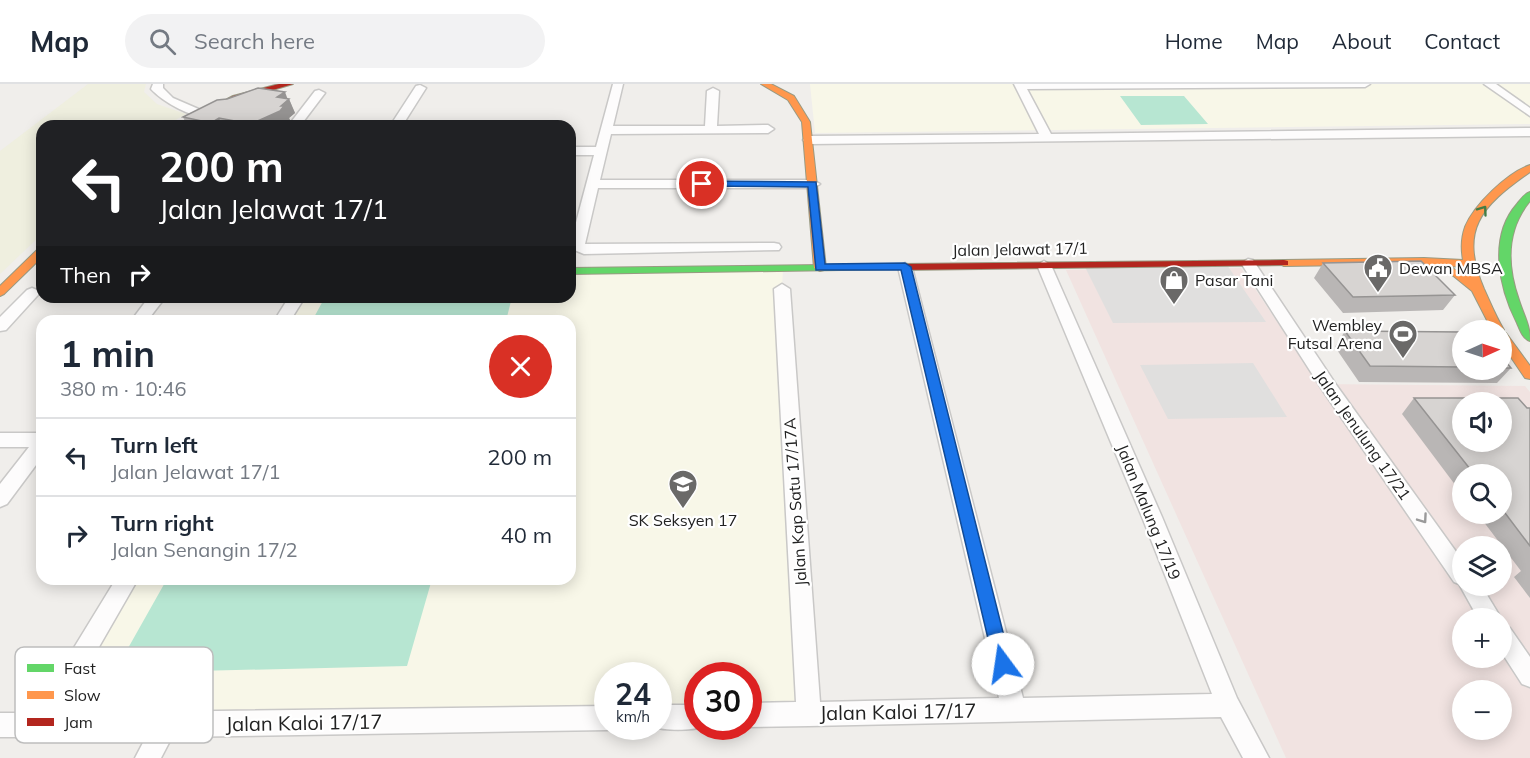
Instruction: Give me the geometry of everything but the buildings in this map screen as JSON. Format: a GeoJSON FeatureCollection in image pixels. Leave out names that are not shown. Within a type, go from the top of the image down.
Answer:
{"type":"FeatureCollection","features":[{"type":"Feature","properties":{"kind":"street"},"geometry":{"type":"LineString","coordinates":[[158,84],[157,88],[169,100],[204,114]]}},
{"type":"Feature","properties":{"kind":"street"},"geometry":{"type":"LineString","coordinates":[[193,120],[236,98],[289,84]]}},
{"type":"Feature","properties":{"kind":"street"},"geometry":{"type":"LineString","coordinates":[[618,84],[577,246],[584,250],[774,247]]}},
{"type":"Feature","properties":{"kind":"street"},"geometry":{"type":"LineString","coordinates":[[765,84],[791,98],[806,122],[820,268]]}},
{"type":"Feature","properties":{"kind":"street"},"geometry":{"type":"LineString","coordinates":[[1047,138],[1019,85],[1365,84]]}},
{"type":"Feature","properties":{"kind":"street"},"geometry":{"type":"LineString","coordinates":[[1489,84],[1530,113]]}},
{"type":"Feature","properties":{"kind":"street"},"geometry":{"type":"LineString","coordinates":[[400,120],[420,88]]}},
{"type":"Feature","properties":{"kind":"street"},"geometry":{"type":"LineString","coordinates":[[711,129],[713,91]]}},
{"type":"Feature","properties":{"kind":"street"},"geometry":{"type":"LineString","coordinates":[[299,120],[319,93]]}},
{"type":"Feature","properties":{"kind":"street"},"geometry":{"type":"LineString","coordinates":[[605,130],[768,129]]}},
{"type":"Feature","properties":{"kind":"street"},"geometry":{"type":"LineString","coordinates":[[809,140],[1530,132]]}},
{"type":"Feature","properties":{"kind":"street"},"geometry":{"type":"LineString","coordinates":[[576,152],[600,151]]}},
{"type":"Feature","properties":{"kind":"street"},"geometry":{"type":"LineString","coordinates":[[1424,261],[1458,249],[1467,242],[1478,217],[1492,198],[1530,168]]}},
{"type":"Feature","properties":{"kind":"street"},"geometry":{"type":"LineString","coordinates":[[592,184],[813,184]]}},
{"type":"Feature","properties":{"kind":"street"},"geometry":{"type":"LineString","coordinates":[[1530,195],[1513,216],[1494,259],[1530,337]]}},
{"type":"Feature","properties":{"kind":"street"},"geometry":{"type":"LineString","coordinates":[[1467,242],[1470,264],[1493,320]]}},
{"type":"Feature","properties":{"kind":"street"},"geometry":{"type":"LineString","coordinates":[[0,292],[36,258]]}},
{"type":"Feature","properties":{"kind":"street","name":"Jalan Jelawat 17/1"},"geometry":{"type":"LineString","coordinates":[[576,271],[1424,261],[1470,264],[1494,259]]}},
{"type":"Feature","properties":{"kind":"street"},"geometry":{"type":"LineString","coordinates":[[1424,261],[1455,272],[1480,291]]}},
{"type":"Feature","properties":{"kind":"street","name":"Jalan Jenulung 17/21"},"geometry":{"type":"LineString","coordinates":[[1248,263],[1331,390],[1452,562]]}},
{"type":"Feature","properties":{"kind":"street","name":"Jalan Malung 17/19"},"geometry":{"type":"LineString","coordinates":[[1044,265],[1147,506],[1228,705],[1256,758]]}},
{"type":"Feature","properties":{"kind":"street"},"geometry":{"type":"LineString","coordinates":[[905,267],[1014,710]]}},
{"type":"Feature","properties":{"kind":"street"},"geometry":{"type":"LineString","coordinates":[[16,277],[33,277]]}},
{"type":"Feature","properties":{"kind":"street","name":"Jalan Kap Satu 17/17A"},"geometry":{"type":"LineString","coordinates":[[782,289],[809,714]]}},
{"type":"Feature","properties":{"kind":"street"},"geometry":{"type":"LineString","coordinates":[[0,326],[32,293]]}},
{"type":"Feature","properties":{"kind":"street"},"geometry":{"type":"LineString","coordinates":[[144,315],[153,303]]}},
{"type":"Feature","properties":{"kind":"street"},"geometry":{"type":"LineString","coordinates":[[1512,350],[1530,375]]}},
{"type":"Feature","properties":{"kind":"street"},"geometry":{"type":"LineString","coordinates":[[0,440],[36,442]]}},
{"type":"Feature","properties":{"kind":"street"},"geometry":{"type":"LineString","coordinates":[[0,499],[36,450]]}},
{"type":"Feature","properties":{"kind":"street"},"geometry":{"type":"LineString","coordinates":[[87,647],[123,585]]}},
{"type":"Feature","properties":{"kind":"street"},"geometry":{"type":"LineString","coordinates":[[1512,641],[1530,653]]}},
{"type":"Feature","properties":{"kind":"street"},"geometry":{"type":"LineString","coordinates":[[1512,650],[1530,676]]}},
{"type":"Feature","properties":{"kind":"street","name":"Jalan Kaloi 17/17"},"geometry":{"type":"LineString","coordinates":[[762,716],[1228,705]]}},
{"type":"Feature","properties":{"kind":"street","name":"Jalan Kaloi 17/17"},"geometry":{"type":"LineString","coordinates":[[213,724],[594,718]]}},
{"type":"Feature","properties":{"kind":"street","name":"Jalan Kaloi 17/17"},"geometry":{"type":"LineString","coordinates":[[0,725],[15,725]]}},
{"type":"Feature","properties":{"kind":"street"},"geometry":{"type":"LineString","coordinates":[[148,758],[156,743]]}},
{"type":"Feature","properties":{"kind":"shaded area"},"geometry":{"type":"Polygon","coordinates":[[[810,84],[1530,84],[1530,124],[815,133],[810,84]]]}},
{"type":"Feature","properties":{"kind":"shaded area"},"geometry":{"type":"Polygon","coordinates":[[[1227,265],[1266,322],[1113,323],[1085,267],[1227,265]]]}},
{"type":"Feature","properties":{"kind":"shaded area","name":"SK Seksyen 17"},"geometry":{"type":"Polygon","coordinates":[[[783,268],[782,289],[809,714],[762,715],[762,662],[684,662],[684,717],[672,717],[672,662],[594,662],[594,718],[213,722],[213,647],[87,647],[124,585],[576,585],[576,315],[286,315],[294,303],[576,303],[576,271],[783,268]]]}},
{"type":"Feature","properties":{"kind":"shaded area"},"geometry":{"type":"Polygon","coordinates":[[[1241,268],[1319,384],[1525,386],[1530,392],[1530,758],[1286,758],[1066,270],[1241,268]]]}},
{"type":"Feature","properties":{"kind":"shaded area"},"geometry":{"type":"Polygon","coordinates":[[[1253,363],[1287,417],[1168,419],[1140,365],[1253,363]]]}},
{"type":"Feature","properties":{"kind":"green space"},"geometry":{"type":"Polygon","coordinates":[[[88,84],[146,84],[144,92],[157,104],[186,114],[176,120],[41,120],[88,84]]]}},
{"type":"Feature","properties":{"kind":"green space"},"geometry":{"type":"Polygon","coordinates":[[[1120,96],[1184,96],[1208,124],[1141,125],[1120,96]]]}},
{"type":"Feature","properties":{"kind":"green space"},"geometry":{"type":"Polygon","coordinates":[[[36,124],[36,240],[0,274],[0,151],[36,124]]]}},
{"type":"Feature","properties":{"kind":"green space"},"geometry":{"type":"Polygon","coordinates":[[[322,303],[510,303],[508,315],[315,315],[322,303]]]}},
{"type":"Feature","properties":{"kind":"green space"},"geometry":{"type":"Polygon","coordinates":[[[164,585],[430,585],[407,666],[213,671],[213,647],[129,647],[164,585]]]}},
{"type":"Feature","properties":{"kind":"traffic: fast"},"geometry":{"type":"LineString","coordinates":[[1530,195],[1517,210],[1509,227],[1505,245],[1508,283],[1521,320],[1530,337]]}},
{"type":"Feature","properties":{"kind":"traffic: fast"},"geometry":{"type":"LineString","coordinates":[[576,271],[901,267]]}},
{"type":"Feature","properties":{"kind":"traffic: slow"},"geometry":{"type":"LineString","coordinates":[[765,84],[791,98],[806,122],[820,268]]}},
{"type":"Feature","properties":{"kind":"traffic: slow"},"geometry":{"type":"LineString","coordinates":[[1493,320],[1481,298],[1468,261],[1467,239],[1470,228],[1483,207],[1501,189],[1530,168]]}},
{"type":"Feature","properties":{"kind":"traffic: slow"},"geometry":{"type":"LineString","coordinates":[[0,292],[36,257]]}},
{"type":"Feature","properties":{"kind":"traffic: slow"},"geometry":{"type":"LineString","coordinates":[[1284,263],[1424,261],[1470,264]]}},
{"type":"Feature","properties":{"kind":"traffic: slow"},"geometry":{"type":"LineString","coordinates":[[1424,261],[1455,272],[1480,291]]}},
{"type":"Feature","properties":{"kind":"traffic: slow"},"geometry":{"type":"LineString","coordinates":[[1512,350],[1530,375]]}},
{"type":"Feature","properties":{"kind":"traffic: jam"},"geometry":{"type":"LineString","coordinates":[[193,120],[236,98],[289,84]]}},
{"type":"Feature","properties":{"kind":"traffic: jam"},"geometry":{"type":"LineString","coordinates":[[901,267],[1284,263]]}},
{"type":"Feature","properties":{"kind":"place","name":"Dewan MBSA"},"geometry":{"type":"Point","coordinates":[1378,294]}},
{"type":"Feature","properties":{"kind":"place","name":"Pasar Tani"},"geometry":{"type":"Point","coordinates":[1174,306]}},
{"type":"Feature","properties":{"kind":"place","name":"Wembley Futsal Arena"},"geometry":{"type":"Point","coordinates":[1403,360]}},
{"type":"Feature","properties":{"kind":"place","name":"SK Seksyen 17"},"geometry":{"type":"Point","coordinates":[683,510]}},
{"type":"Feature","properties":{"kind":"route"},"geometry":{"type":"LineString","coordinates":[[702,184],[813,184],[820,268],[905,267],[1003,664]]}}]}
